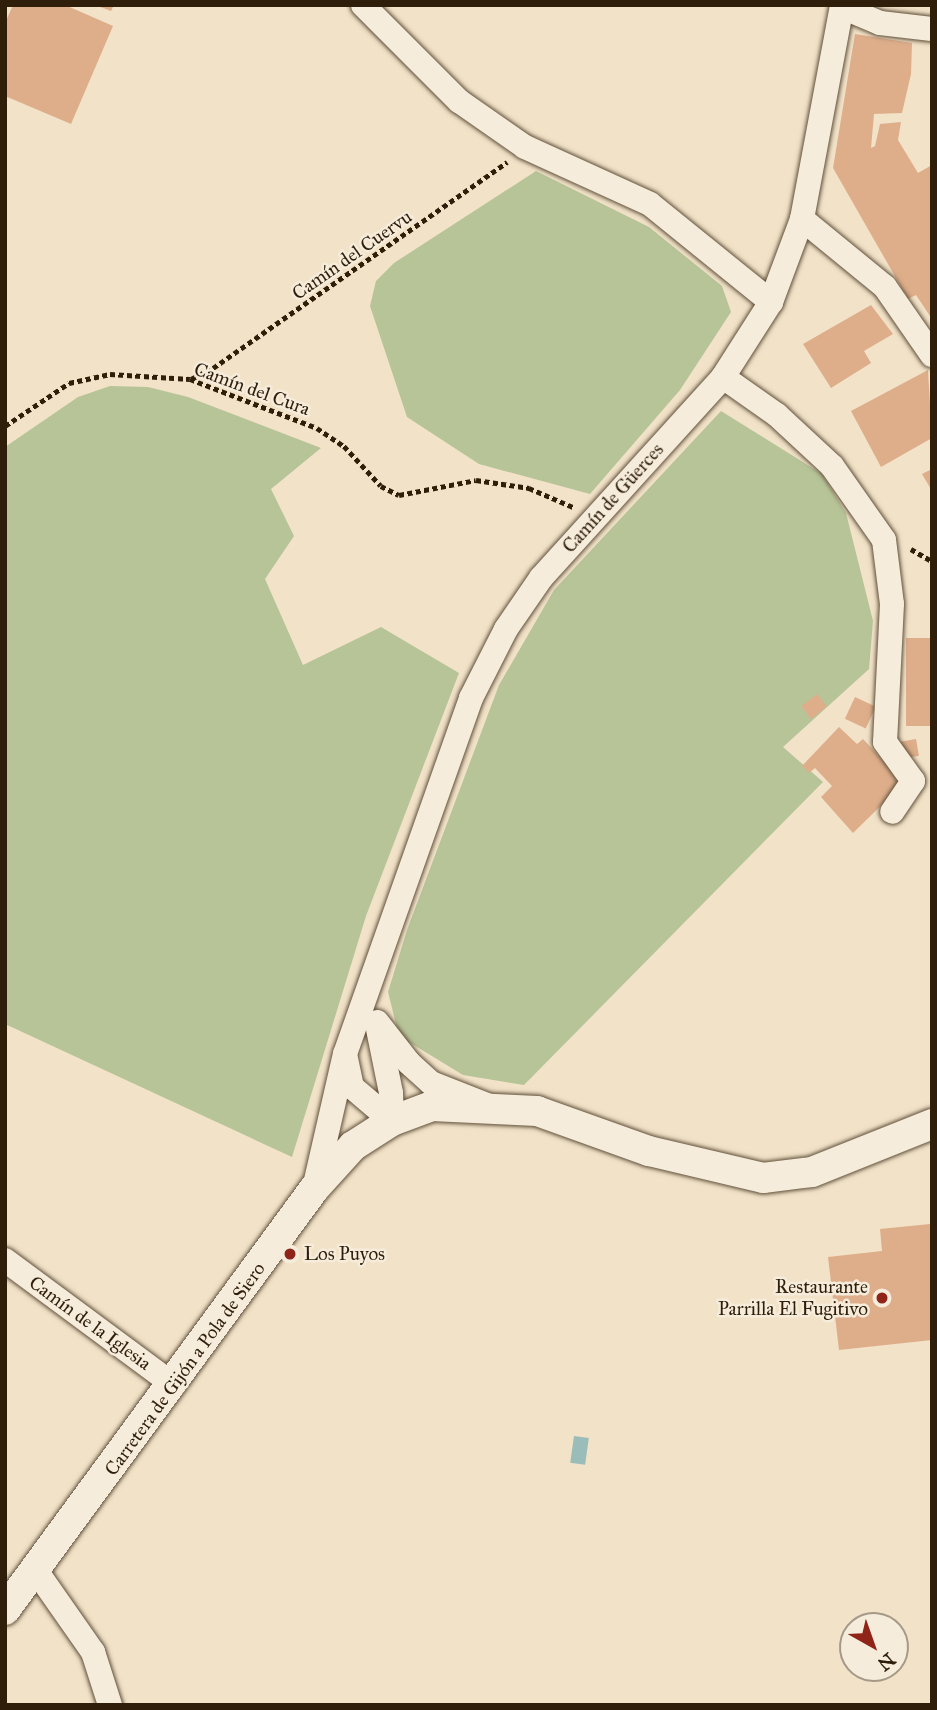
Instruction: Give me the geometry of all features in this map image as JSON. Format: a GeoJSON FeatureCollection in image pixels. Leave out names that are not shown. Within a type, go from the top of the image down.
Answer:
{"type":"FeatureCollection","features":[{"type":"Feature","properties":{"kind":"street"},"geometry":{"type":"LineString","coordinates":[[363,5],[459,101],[525,147],[650,204],[771,302]]}},
{"type":"Feature","properties":{"kind":"street"},"geometry":{"type":"LineString","coordinates":[[842,6],[880,23],[932,29]]}},
{"type":"Feature","properties":{"kind":"street","name":"Camín de Güerces"},"geometry":{"type":"LineString","coordinates":[[314,1189],[345,1054],[471,698],[506,629],[541,578],[723,377],[771,302],[802,219],[842,6]]}},
{"type":"Feature","properties":{"kind":"street"},"geometry":{"type":"LineString","coordinates":[[802,219],[885,287],[932,355]]}},
{"type":"Feature","properties":{"kind":"street"},"geometry":{"type":"LineString","coordinates":[[723,377],[777,415],[832,466],[884,540],[892,604],[886,742],[913,781],[892,812]]}},
{"type":"Feature","properties":{"kind":"street"},"geometry":{"type":"LineString","coordinates":[[367,991],[377,1022],[391,1093],[392,1121]]}},
{"type":"Feature","properties":{"kind":"street"},"geometry":{"type":"LineString","coordinates":[[377,1022],[409,1063],[431,1083],[491,1106]]}},
{"type":"Feature","properties":{"kind":"street"},"geometry":{"type":"LineString","coordinates":[[345,1054],[352,1087],[392,1121]]}},
{"type":"Feature","properties":{"kind":"street","name":"Carretera de Gijón a Pola de Siero"},"geometry":{"type":"LineString","coordinates":[[5,1610],[37,1572],[314,1189],[353,1146],[392,1121],[432,1106],[491,1106],[537,1111],[649,1151],[763,1178],[812,1172],[932,1124]]}},
{"type":"Feature","properties":{"kind":"street","name":"Camín de la Iglesia"},"geometry":{"type":"LineString","coordinates":[[5,1261],[174,1385]]}},
{"type":"Feature","properties":{"kind":"street"},"geometry":{"type":"LineString","coordinates":[[37,1572],[93,1652],[110,1705]]}},
{"type":"Feature","properties":{"kind":"path","name":"Camín del Cuervu"},"geometry":{"type":"LineString","coordinates":[[190,379],[224,361],[492,174],[525,147]]}},
{"type":"Feature","properties":{"kind":"path","name":"Camín del Cura"},"geometry":{"type":"LineString","coordinates":[[5,426],[69,383],[110,374],[190,379],[317,428],[344,446],[381,486],[400,495],[476,480],[529,488],[596,516]]}},
{"type":"Feature","properties":{"kind":"green space"},"geometry":{"type":"Polygon","coordinates":[[[536,171],[649,227],[722,286],[731,312],[680,390],[590,494],[479,464],[407,417],[370,306],[376,281],[394,263],[536,171]]]}},
{"type":"Feature","properties":{"kind":"green space"},"geometry":{"type":"Polygon","coordinates":[[[110,386],[148,387],[188,397],[321,448],[271,489],[294,536],[265,579],[303,665],[381,627],[459,673],[366,916],[292,1157],[5,1024],[5,447],[78,397],[110,386]]]}},
{"type":"Feature","properties":{"kind":"green space"},"geometry":{"type":"Polygon","coordinates":[[[721,411],[822,474],[846,513],[873,621],[869,669],[783,747],[823,782],[524,1085],[463,1075],[399,1036],[388,992],[407,930],[499,685],[554,590],[721,411]]]}},
{"type":"Feature","properties":{"kind":"water"},"geometry":{"type":"Polygon","coordinates":[[[574,1436],[589,1438],[585,1465],[570,1463],[574,1436]]]}},
{"type":"Feature","properties":{"kind":"building"},"geometry":{"type":"Polygon","coordinates":[[[13,5],[65,5],[113,26],[71,124],[5,96],[5,23],[13,5]]]}},
{"type":"Feature","properties":{"kind":"building"},"geometry":{"type":"Polygon","coordinates":[[[95,5],[114,5],[111,11],[95,5]]]}},
{"type":"Feature","properties":{"kind":"building"},"geometry":{"type":"Polygon","coordinates":[[[855,34],[912,43],[911,74],[902,113],[874,114],[871,148],[875,146],[880,124],[901,122],[898,140],[918,173],[932,165],[932,319],[916,295],[908,299],[833,168],[855,34]]]}},
{"type":"Feature","properties":{"kind":"building"},"geometry":{"type":"Polygon","coordinates":[[[871,305],[893,334],[864,351],[871,363],[831,388],[803,344],[871,305]]]}},
{"type":"Feature","properties":{"kind":"building"},"geometry":{"type":"Polygon","coordinates":[[[928,370],[932,438],[881,467],[851,411],[928,370]]]}},
{"type":"Feature","properties":{"kind":"building"},"geometry":{"type":"Polygon","coordinates":[[[932,469],[932,491],[922,474],[932,469]]]}},
{"type":"Feature","properties":{"kind":"building"},"geometry":{"type":"Polygon","coordinates":[[[906,638],[932,638],[932,726],[906,726],[906,638]]]}},
{"type":"Feature","properties":{"kind":"building"},"geometry":{"type":"Polygon","coordinates":[[[817,694],[827,707],[811,719],[801,706],[817,694]]]}},
{"type":"Feature","properties":{"kind":"building"},"geometry":{"type":"Polygon","coordinates":[[[855,697],[876,707],[866,728],[845,719],[855,697]]]}},
{"type":"Feature","properties":{"kind":"building"},"geometry":{"type":"Polygon","coordinates":[[[839,727],[857,744],[863,739],[904,783],[853,833],[821,797],[832,786],[815,768],[809,773],[802,766],[839,727]]]}},
{"type":"Feature","properties":{"kind":"building"},"geometry":{"type":"Polygon","coordinates":[[[916,739],[919,756],[899,759],[896,742],[916,739]]]}},
{"type":"Feature","properties":{"kind":"building","name":"Restaurante Parrilla El Fugitivo"},"geometry":{"type":"Polygon","coordinates":[[[930,1224],[932,1340],[839,1350],[828,1257],[882,1251],[880,1229],[930,1224]]]}},
{"type":"Feature","properties":{"kind":"place","name":"Los Puyos"},"geometry":{"type":"Point","coordinates":[290,1254]}},
{"type":"Feature","properties":{"kind":"place","name":"Restaurante Parrilla El Fugitivo"},"geometry":{"type":"Point","coordinates":[882,1298]}}]}
